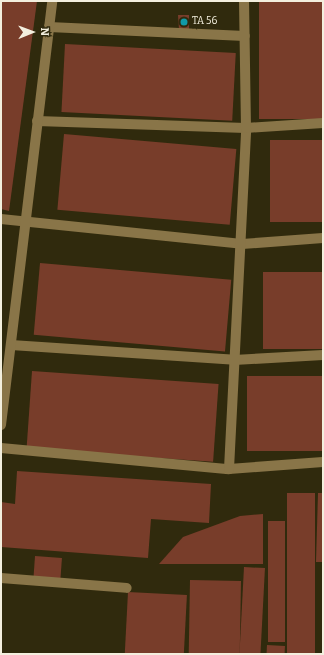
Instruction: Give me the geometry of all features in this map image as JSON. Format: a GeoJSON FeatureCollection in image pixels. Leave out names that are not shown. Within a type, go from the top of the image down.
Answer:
{"type":"FeatureCollection","features":[{"type":"Feature","properties":{"kind":"lane"},"geometry":{"type":"LineString","coordinates":[[1,425],[52,1]]}},
{"type":"Feature","properties":{"kind":"lane"},"geometry":{"type":"LineString","coordinates":[[229,469],[234,360],[242,244],[246,128],[244,1]]}},
{"type":"Feature","properties":{"kind":"lane"},"geometry":{"type":"LineString","coordinates":[[49,27],[245,36]]}},
{"type":"Feature","properties":{"kind":"lane"},"geometry":{"type":"LineString","coordinates":[[38,121],[246,128],[323,123]]}},
{"type":"Feature","properties":{"kind":"lane"},"geometry":{"type":"LineString","coordinates":[[1,219],[242,244],[323,238]]}},
{"type":"Feature","properties":{"kind":"lane"},"geometry":{"type":"LineString","coordinates":[[11,345],[234,360],[323,355]]}},
{"type":"Feature","properties":{"kind":"lane"},"geometry":{"type":"LineString","coordinates":[[1,448],[229,469],[323,462]]}},
{"type":"Feature","properties":{"kind":"lane"},"geometry":{"type":"LineString","coordinates":[[1,578],[127,588]]}},
{"type":"Feature","properties":{"kind":"building"},"geometry":{"type":"Polygon","coordinates":[[[1,1],[37,1],[9,211],[1,209],[1,1]]]}},
{"type":"Feature","properties":{"kind":"building"},"geometry":{"type":"Polygon","coordinates":[[[259,1],[323,1],[323,119],[259,119],[259,1]]]}},
{"type":"Feature","properties":{"kind":"building","name":"TA 56"},"geometry":{"type":"Polygon","coordinates":[[[178,15],[189,15],[189,29],[179,30],[178,15]]]}},
{"type":"Feature","properties":{"kind":"building"},"geometry":{"type":"Polygon","coordinates":[[[65,44],[236,53],[232,121],[61,112],[65,44]]]}},
{"type":"Feature","properties":{"kind":"building"},"geometry":{"type":"Polygon","coordinates":[[[64,134],[236,149],[230,225],[57,210],[64,134]]]}},
{"type":"Feature","properties":{"kind":"building"},"geometry":{"type":"Polygon","coordinates":[[[270,140],[323,140],[323,222],[270,222],[270,140]]]}},
{"type":"Feature","properties":{"kind":"building"},"geometry":{"type":"Polygon","coordinates":[[[40,263],[231,280],[225,351],[34,335],[40,263]]]}},
{"type":"Feature","properties":{"kind":"building"},"geometry":{"type":"Polygon","coordinates":[[[263,272],[323,272],[323,349],[263,349],[263,272]]]}},
{"type":"Feature","properties":{"kind":"building"},"geometry":{"type":"Polygon","coordinates":[[[32,371],[219,384],[213,462],[27,449],[32,371]]]}},
{"type":"Feature","properties":{"kind":"building"},"geometry":{"type":"Polygon","coordinates":[[[247,376],[323,376],[323,451],[247,451],[247,376]]]}},
{"type":"Feature","properties":{"kind":"building"},"geometry":{"type":"Polygon","coordinates":[[[17,471],[211,484],[209,523],[151,519],[148,558],[1,547],[1,502],[15,504],[17,471]]]}},
{"type":"Feature","properties":{"kind":"building"},"geometry":{"type":"Polygon","coordinates":[[[287,493],[315,493],[315,654],[287,654],[287,493]]]}},
{"type":"Feature","properties":{"kind":"building"},"geometry":{"type":"Polygon","coordinates":[[[318,493],[323,493],[323,562],[316,562],[318,493]]]}},
{"type":"Feature","properties":{"kind":"building"},"geometry":{"type":"Polygon","coordinates":[[[263,514],[263,564],[159,564],[183,537],[240,516],[263,514]]]}},
{"type":"Feature","properties":{"kind":"building"},"geometry":{"type":"Polygon","coordinates":[[[268,521],[285,521],[285,642],[268,642],[268,521]]]}},
{"type":"Feature","properties":{"kind":"building"},"geometry":{"type":"Polygon","coordinates":[[[35,556],[62,558],[60,582],[33,580],[35,556]]]}},
{"type":"Feature","properties":{"kind":"building"},"geometry":{"type":"Polygon","coordinates":[[[244,567],[265,568],[260,654],[239,654],[244,567]]]}},
{"type":"Feature","properties":{"kind":"building"},"geometry":{"type":"Polygon","coordinates":[[[190,580],[241,581],[240,654],[189,654],[190,580]]]}},
{"type":"Feature","properties":{"kind":"building"},"geometry":{"type":"Polygon","coordinates":[[[128,592],[187,595],[184,654],[125,654],[128,592]]]}},
{"type":"Feature","properties":{"kind":"building"},"geometry":{"type":"Polygon","coordinates":[[[267,645],[285,646],[285,654],[267,653],[267,645]]]}},
{"type":"Feature","properties":{"kind":"place","name":"TA 56"},"geometry":{"type":"Point","coordinates":[184,22]}}]}
